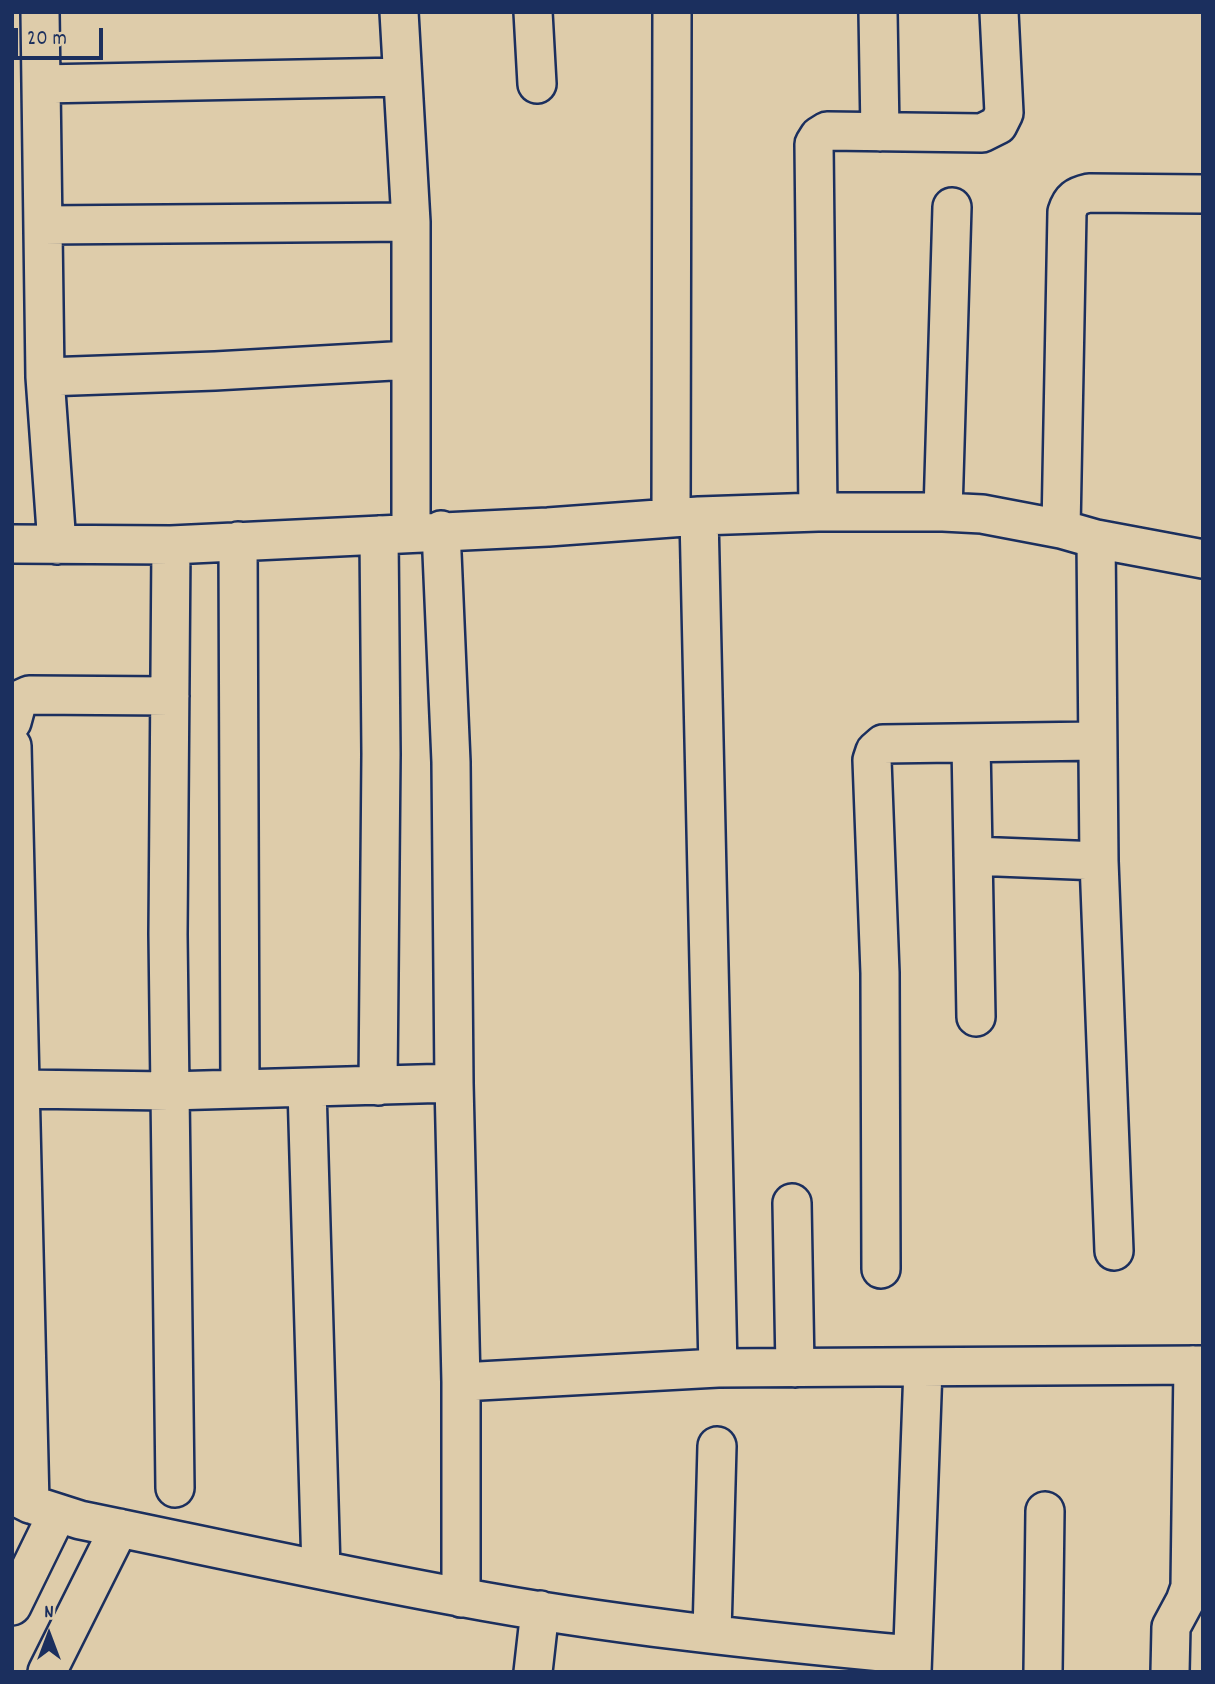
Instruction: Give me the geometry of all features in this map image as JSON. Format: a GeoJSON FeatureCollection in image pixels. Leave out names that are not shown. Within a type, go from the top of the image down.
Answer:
{"type":"FeatureCollection","features":[{"type":"Feature","properties":{"kind":"street"},"geometry":{"type":"LineString","coordinates":[[40,12],[45,377],[57,545]]}},
{"type":"Feature","properties":{"kind":"street"},"geometry":{"type":"LineString","coordinates":[[378,1086],[381,754],[410,533],[411,222],[399,12]]}},
{"type":"Feature","properties":{"kind":"street"},"geometry":{"type":"LineString","coordinates":[[533,12],[537,84]]}},
{"type":"Feature","properties":{"kind":"street"},"geometry":{"type":"LineString","coordinates":[[671,12],[685,517],[718,1368]]}},
{"type":"Feature","properties":{"kind":"street"},"geometry":{"type":"LineString","coordinates":[[878,12],[880,132]]}},
{"type":"Feature","properties":{"kind":"street"},"geometry":{"type":"LineString","coordinates":[[818,512],[814,144],[819,136],[827,131],[982,133],[998,125],[1003,113],[999,12]]}},
{"type":"Feature","properties":{"kind":"street"},"geometry":{"type":"LineString","coordinates":[[41,84],[402,77]]}},
{"type":"Feature","properties":{"kind":"street"},"geometry":{"type":"LineString","coordinates":[[1061,529],[1067,212],[1070,203],[1076,196],[1089,193],[1203,194]]}},
{"type":"Feature","properties":{"kind":"street"},"geometry":{"type":"LineString","coordinates":[[943,512],[951,207]]}},
{"type":"Feature","properties":{"kind":"street"},"geometry":{"type":"LineString","coordinates":[[44,225],[411,222]]}},
{"type":"Feature","properties":{"kind":"street"},"geometry":{"type":"LineString","coordinates":[[45,377],[410,360]]}},
{"type":"Feature","properties":{"kind":"street"},"geometry":{"type":"LineString","coordinates":[[12,544],[171,545],[548,527],[685,517],[818,512],[943,512],[982,514],[1203,559]]}},
{"type":"Feature","properties":{"kind":"street"},"geometry":{"type":"LineString","coordinates":[[410,533],[451,762],[454,1083],[461,1382],[460,1598]]}},
{"type":"Feature","properties":{"kind":"street"},"geometry":{"type":"LineString","coordinates":[[1096,539],[1099,861],[1114,1251]]}},
{"type":"Feature","properties":{"kind":"street"},"geometry":{"type":"LineString","coordinates":[[238,541],[240,1089]]}},
{"type":"Feature","properties":{"kind":"street"},"geometry":{"type":"LineString","coordinates":[[171,545],[169,1091],[175,1488]]}},
{"type":"Feature","properties":{"kind":"street"},"geometry":{"type":"LineString","coordinates":[[12,722],[18,700],[29,695],[170,696]]}},
{"type":"Feature","properties":{"kind":"street"},"geometry":{"type":"LineString","coordinates":[[881,1269],[880,973],[872,760],[874,751],[883,744],[1096,741]]}},
{"type":"Feature","properties":{"kind":"street"},"geometry":{"type":"LineString","coordinates":[[971,744],[976,1017]]}},
{"type":"Feature","properties":{"kind":"street"},"geometry":{"type":"LineString","coordinates":[[12,746],[33,1504],[12,1606]]}},
{"type":"Feature","properties":{"kind":"street"},"geometry":{"type":"LineString","coordinates":[[974,856],[1099,861]]}},
{"type":"Feature","properties":{"kind":"street"},"geometry":{"type":"LineString","coordinates":[[20,1090],[169,1091],[454,1083]]}},
{"type":"Feature","properties":{"kind":"street"},"geometry":{"type":"LineString","coordinates":[[307,1088],[321,1569]]}},
{"type":"Feature","properties":{"kind":"street"},"geometry":{"type":"LineString","coordinates":[[792,1203],[795,1368]]}},
{"type":"Feature","properties":{"kind":"street"},"geometry":{"type":"LineString","coordinates":[[461,1382],[718,1368],[1198,1365],[1190,1587],[1171,1627],[1170,1672]]}},
{"type":"Feature","properties":{"kind":"street"},"geometry":{"type":"LineString","coordinates":[[33,1504],[119,1528],[460,1598],[712,1633],[807,1659],[912,1663],[923,1368]]}},
{"type":"Feature","properties":{"kind":"street"},"geometry":{"type":"LineString","coordinates":[[712,1633],[717,1446]]}},
{"type":"Feature","properties":{"kind":"street"},"geometry":{"type":"LineString","coordinates":[[1043,1672],[1045,1511]]}},
{"type":"Feature","properties":{"kind":"street"},"geometry":{"type":"LineString","coordinates":[[47,1672],[119,1528]]}},
{"type":"Feature","properties":{"kind":"street"},"geometry":{"type":"LineString","coordinates":[[533,1672],[540,1610]]}}]}
